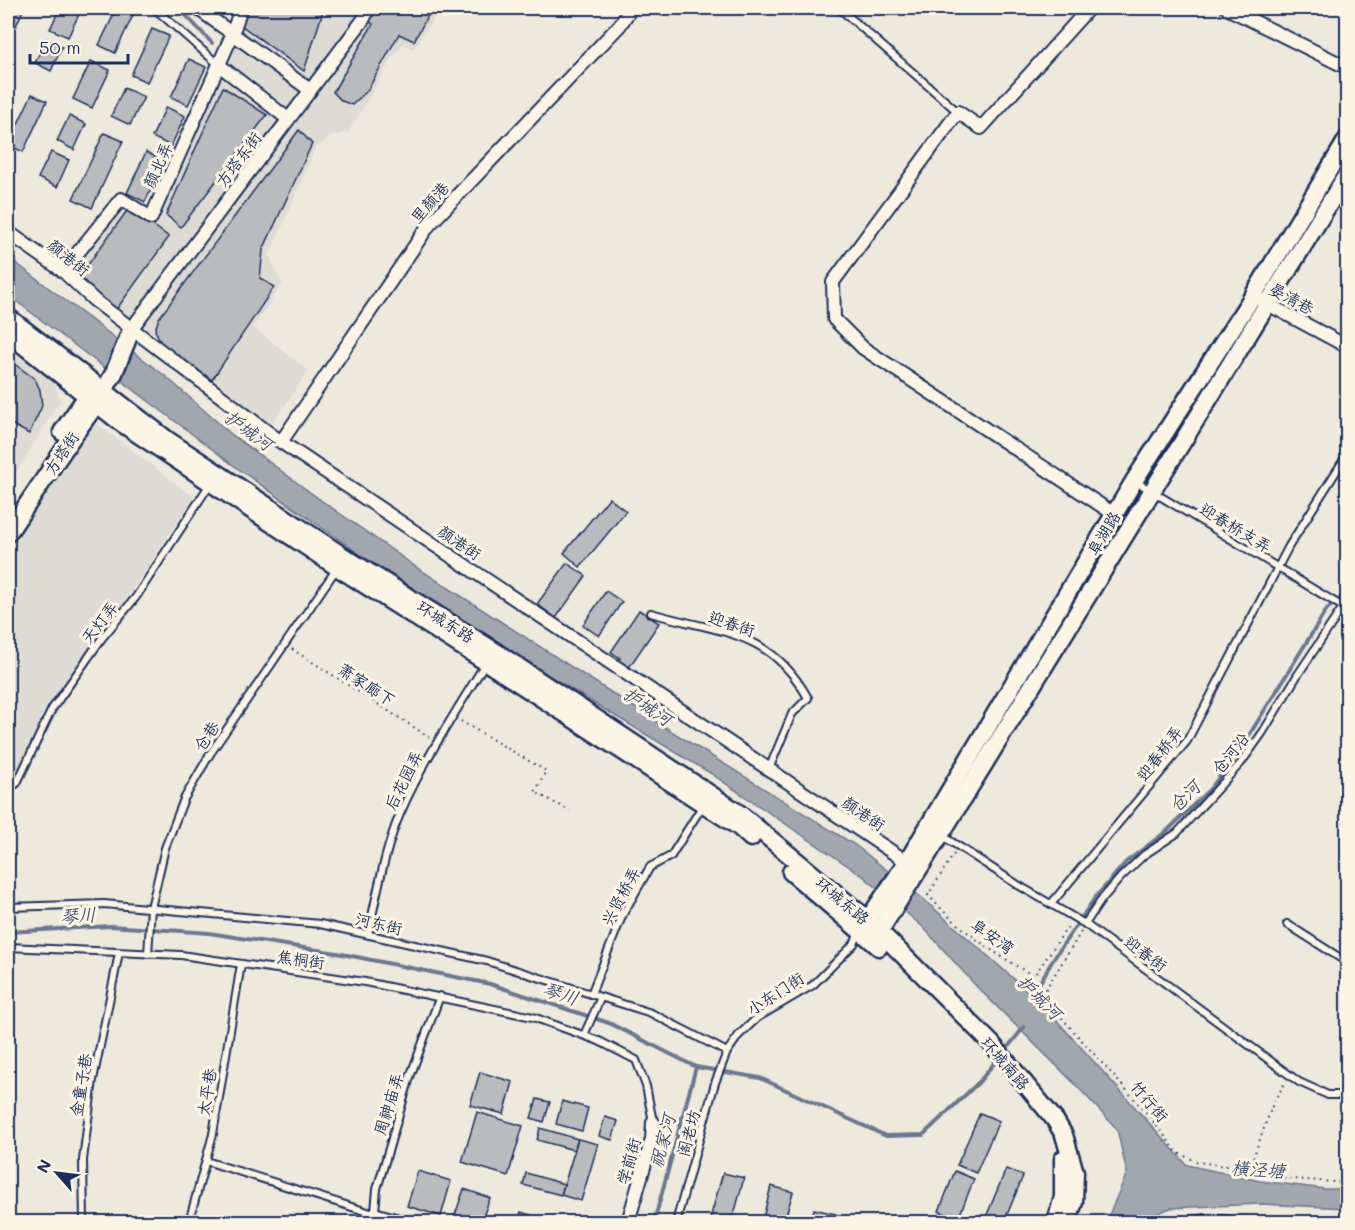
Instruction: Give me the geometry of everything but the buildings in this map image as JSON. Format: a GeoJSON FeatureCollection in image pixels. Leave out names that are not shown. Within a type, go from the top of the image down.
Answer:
{"type":"FeatureCollection","features":[{"type":"Feature","properties":{"kind":"main road","name":"阜湖路"},"geometry":{"type":"LineString","coordinates":[[866,933],[885,908],[1150,491],[1261,300],[1347,138]]}},
{"type":"Feature","properties":{"kind":"main road","name":"阜湖路"},"geometry":{"type":"LineString","coordinates":[[935,830],[1134,481],[1347,173]]}},
{"type":"Feature","properties":{"kind":"main road","name":"环城东路"},"geometry":{"type":"LineString","coordinates":[[8,316],[95,394]]}},
{"type":"Feature","properties":{"kind":"main road","name":"方塔街"},"geometry":{"type":"LineString","coordinates":[[8,513],[95,394],[132,328]]}},
{"type":"Feature","properties":{"kind":"main road","name":"环城东路"},"geometry":{"type":"LineString","coordinates":[[8,333],[95,394],[168,441],[214,477],[340,561],[706,799],[740,814],[866,933]]}},
{"type":"Feature","properties":{"kind":"main road","name":"方塔街"},"geometry":{"type":"LineString","coordinates":[[8,533],[73,436],[95,394]]}},
{"type":"Feature","properties":{"kind":"main road","name":"环城南路"},"geometry":{"type":"LineString","coordinates":[[866,933],[988,1047],[1055,1120],[1064,1135],[1075,1172],[1074,1202],[1067,1222]]}},
{"type":"Feature","properties":{"kind":"main road","name":"环城南路"},"geometry":{"type":"LineString","coordinates":[[1008,1070],[1059,1142],[1063,1155],[1063,1189],[1056,1222]]}},
{"type":"Feature","properties":{"kind":"street"},"geometry":{"type":"LineString","coordinates":[[197,8],[310,90]]}},
{"type":"Feature","properties":{"kind":"street","name":"颜北弄"},"geometry":{"type":"LineString","coordinates":[[63,271],[121,199],[152,218],[232,35],[241,8]]}},
{"type":"Feature","properties":{"kind":"street","name":"方塔东街"},"geometry":{"type":"LineString","coordinates":[[132,328],[363,20],[369,8]]}},
{"type":"Feature","properties":{"kind":"street","name":"里颜港"},"geometry":{"type":"LineString","coordinates":[[281,442],[429,225],[620,25],[631,8]]}},
{"type":"Feature","properties":{"kind":"street"},"geometry":{"type":"LineString","coordinates":[[1089,8],[981,128],[958,112],[833,282],[834,319],[863,348],[1114,514]]}},
{"type":"Feature","properties":{"kind":"street"},"geometry":{"type":"LineString","coordinates":[[1227,8],[1347,68]]}},
{"type":"Feature","properties":{"kind":"street"},"geometry":{"type":"LineString","coordinates":[[219,65],[288,119]]}},
{"type":"Feature","properties":{"kind":"street","name":"颜港街"},"geometry":{"type":"LineString","coordinates":[[8,232],[63,271],[94,300],[281,442],[769,769],[906,872]]}},
{"type":"Feature","properties":{"kind":"street","name":"晏清巷"},"geometry":{"type":"LineString","coordinates":[[1261,300],[1347,347]]}},
{"type":"Feature","properties":{"kind":"street","name":"学前街"},"geometry":{"type":"LineString","coordinates":[[628,1222],[652,1139],[653,1122]]}},
{"type":"Feature","properties":{"kind":"street"},"geometry":{"type":"LineString","coordinates":[[374,1218],[402,1222]]}},
{"type":"Feature","properties":{"kind":"lane"},"geometry":{"type":"LineString","coordinates":[[154,8],[219,65]]}},
{"type":"Feature","properties":{"kind":"lane"},"geometry":{"type":"LineString","coordinates":[[839,8],[958,112]]}},
{"type":"Feature","properties":{"kind":"lane","name":"迎春桥弄"},"geometry":{"type":"LineString","coordinates":[[1051,904],[1187,741],[1301,524],[1347,453]]}},
{"type":"Feature","properties":{"kind":"lane","name":"天灯弄"},"geometry":{"type":"LineString","coordinates":[[8,790],[17,783],[52,709],[102,638],[136,597],[214,477]]}},
{"type":"Feature","properties":{"kind":"lane","name":"迎春桥支弄"},"geometry":{"type":"LineString","coordinates":[[1134,481],[1345,608]]}},
{"type":"Feature","properties":{"kind":"lane","name":"仓巷"},"geometry":{"type":"LineString","coordinates":[[148,954],[151,908],[165,848],[184,799],[210,754],[340,561]]}},
{"type":"Feature","properties":{"kind":"lane","name":"仓河沿"},"geometry":{"type":"LineString","coordinates":[[1085,924],[1121,877],[1144,855],[1177,833],[1241,763],[1297,676],[1345,608]]}},
{"type":"Feature","properties":{"kind":"lane","name":"迎春街"},"geometry":{"type":"LineString","coordinates":[[651,614],[745,638],[770,651],[798,679],[808,698],[792,714],[769,769]]}},
{"type":"Feature","properties":{"kind":"lane","name":"后花园弄"},"geometry":{"type":"LineString","coordinates":[[368,934],[382,871],[399,816],[438,742],[489,656]]}},
{"type":"Feature","properties":{"kind":"lane","name":"兴贤桥弄"},"geometry":{"type":"LineString","coordinates":[[591,994],[623,914],[650,867],[671,856],[706,799]]}},
{"type":"Feature","properties":{"kind":"lane","name":"迎春街"},"geometry":{"type":"LineString","coordinates":[[935,830],[1085,924],[1299,1082],[1328,1095],[1347,1095]]}},
{"type":"Feature","properties":{"kind":"lane","name":"河东街"},"geometry":{"type":"LineString","coordinates":[[8,907],[104,904],[320,924],[487,961],[651,1013],[727,1052]]}},
{"type":"Feature","properties":{"kind":"lane"},"geometry":{"type":"LineString","coordinates":[[1287,924],[1347,963]]}},
{"type":"Feature","properties":{"kind":"lane","name":"小东门街"},"geometry":{"type":"LineString","coordinates":[[727,1052],[757,1018],[813,985],[866,933]]}},
{"type":"Feature","properties":{"kind":"lane","name":"焦桐街"},"geometry":{"type":"LineString","coordinates":[[8,946],[181,955],[365,982],[533,1017],[584,1035]]}},
{"type":"Feature","properties":{"kind":"lane","name":"金童子巷"},"geometry":{"type":"LineString","coordinates":[[84,1222],[83,1160],[92,1091],[119,953]]}},
{"type":"Feature","properties":{"kind":"lane","name":"太平巷"},"geometry":{"type":"LineString","coordinates":[[189,1222],[213,1134],[241,964]]}},
{"type":"Feature","properties":{"kind":"lane","name":"周神庙弄"},"geometry":{"type":"LineString","coordinates":[[374,1218],[377,1189],[410,1077],[440,996]]}},
{"type":"Feature","properties":{"kind":"lane"},"geometry":{"type":"LineString","coordinates":[[584,1035],[602,998]]}},
{"type":"Feature","properties":{"kind":"lane","name":"学前街"},"geometry":{"type":"LineString","coordinates":[[584,1035],[636,1060],[646,1086],[653,1122]]}},
{"type":"Feature","properties":{"kind":"lane","name":"阁老坊"},"geometry":{"type":"LineString","coordinates":[[676,1222],[715,1083],[727,1052]]}},
{"type":"Feature","properties":{"kind":"lane"},"geometry":{"type":"LineString","coordinates":[[206,1161],[374,1218]]}},
{"type":"Feature","properties":{"kind":"lane"},"geometry":{"type":"LineString","coordinates":[[1165,1222],[1209,1218],[1256,1222]]}},
{"type":"Feature","properties":{"kind":"path","name":"萧家廊下"},"geometry":{"type":"LineString","coordinates":[[285,644],[438,742]]}},
{"type":"Feature","properties":{"kind":"path"},"geometry":{"type":"LineString","coordinates":[[453,716],[546,771],[535,792],[570,811]]}},
{"type":"Feature","properties":{"kind":"path","name":"阜安湾"},"geometry":{"type":"LineString","coordinates":[[959,847],[928,895],[963,930],[987,948],[1034,976],[1071,922],[1064,912]]}},
{"type":"Feature","properties":{"kind":"path","name":"竹行街"},"geometry":{"type":"LineString","coordinates":[[1085,924],[1044,992],[1052,1006],[1178,1153],[1198,1162],[1249,1169],[1280,1178],[1347,1183]]}},
{"type":"Feature","properties":{"kind":"path"},"geometry":{"type":"LineString","coordinates":[[1249,1169],[1274,1101],[1290,1075]]}},
{"type":"Feature","properties":{"kind":"shaded area"},"geometry":{"type":"Polygon","coordinates":[[[242,8],[441,8],[414,49],[403,44],[391,60],[348,133],[331,136],[315,149],[269,255],[282,284],[253,327],[309,371],[267,430],[56,275],[118,195],[154,218],[242,8]]]}},
{"type":"Feature","properties":{"kind":"shaded area"},"geometry":{"type":"Polygon","coordinates":[[[8,257],[164,375],[231,434],[419,569],[671,731],[855,845],[921,897],[1041,1003],[1187,1165],[1260,1181],[1325,1189],[1347,1189],[1347,1208],[1260,1204],[1170,1208],[1138,1222],[1106,1222],[1127,1173],[1117,1129],[977,987],[923,927],[863,876],[710,773],[549,676],[394,578],[241,471],[8,295],[8,257]]]}},
{"type":"Feature","properties":{"kind":"shaded area"},"geometry":{"type":"Polygon","coordinates":[[[8,349],[50,379],[57,389],[60,401],[8,486],[8,349]]]}},
{"type":"Feature","properties":{"kind":"shaded area"},"geometry":{"type":"Polygon","coordinates":[[[96,423],[194,497],[101,637],[13,794],[8,791],[8,548],[51,481],[96,423]]]}},
{"type":"Feature","properties":{"kind":"waterway"},"geometry":{"type":"LineString","coordinates":[[179,8],[212,43]]}},
{"type":"Feature","properties":{"kind":"waterway","name":"仓河"},"geometry":{"type":"LineString","coordinates":[[1031,998],[1054,958],[1095,898],[1126,862],[1167,831],[1211,788],[1240,750],[1327,609],[1348,592]]}},
{"type":"Feature","properties":{"kind":"waterway","name":"琴川"},"geometry":{"type":"LineString","coordinates":[[8,932],[111,926],[209,933],[337,953],[490,984],[609,1023],[696,1067],[760,1078],[886,1136],[923,1135],[979,1082],[999,1057]]}},
{"type":"Feature","properties":{"kind":"waterway","name":"琴川"},"geometry":{"type":"LineString","coordinates":[[1004,1052],[1024,1027]]}},
{"type":"Feature","properties":{"kind":"waterway","name":"祝家河"},"geometry":{"type":"LineString","coordinates":[[654,1222],[696,1067]]}},
{"type":"Feature","properties":{"kind":"water label","name":"护城河"},"geometry":{"type":"Point","coordinates":[249,430]}},
{"type":"Feature","properties":{"kind":"water label","name":"护城河"},"geometry":{"type":"Point","coordinates":[648,706]}},
{"type":"Feature","properties":{"kind":"water label","name":"护城河"},"geometry":{"type":"Point","coordinates":[1040,997]}},
{"type":"Feature","properties":{"kind":"water label","name":"横泾塘"},"geometry":{"type":"Point","coordinates":[1258,1169]}}]}
